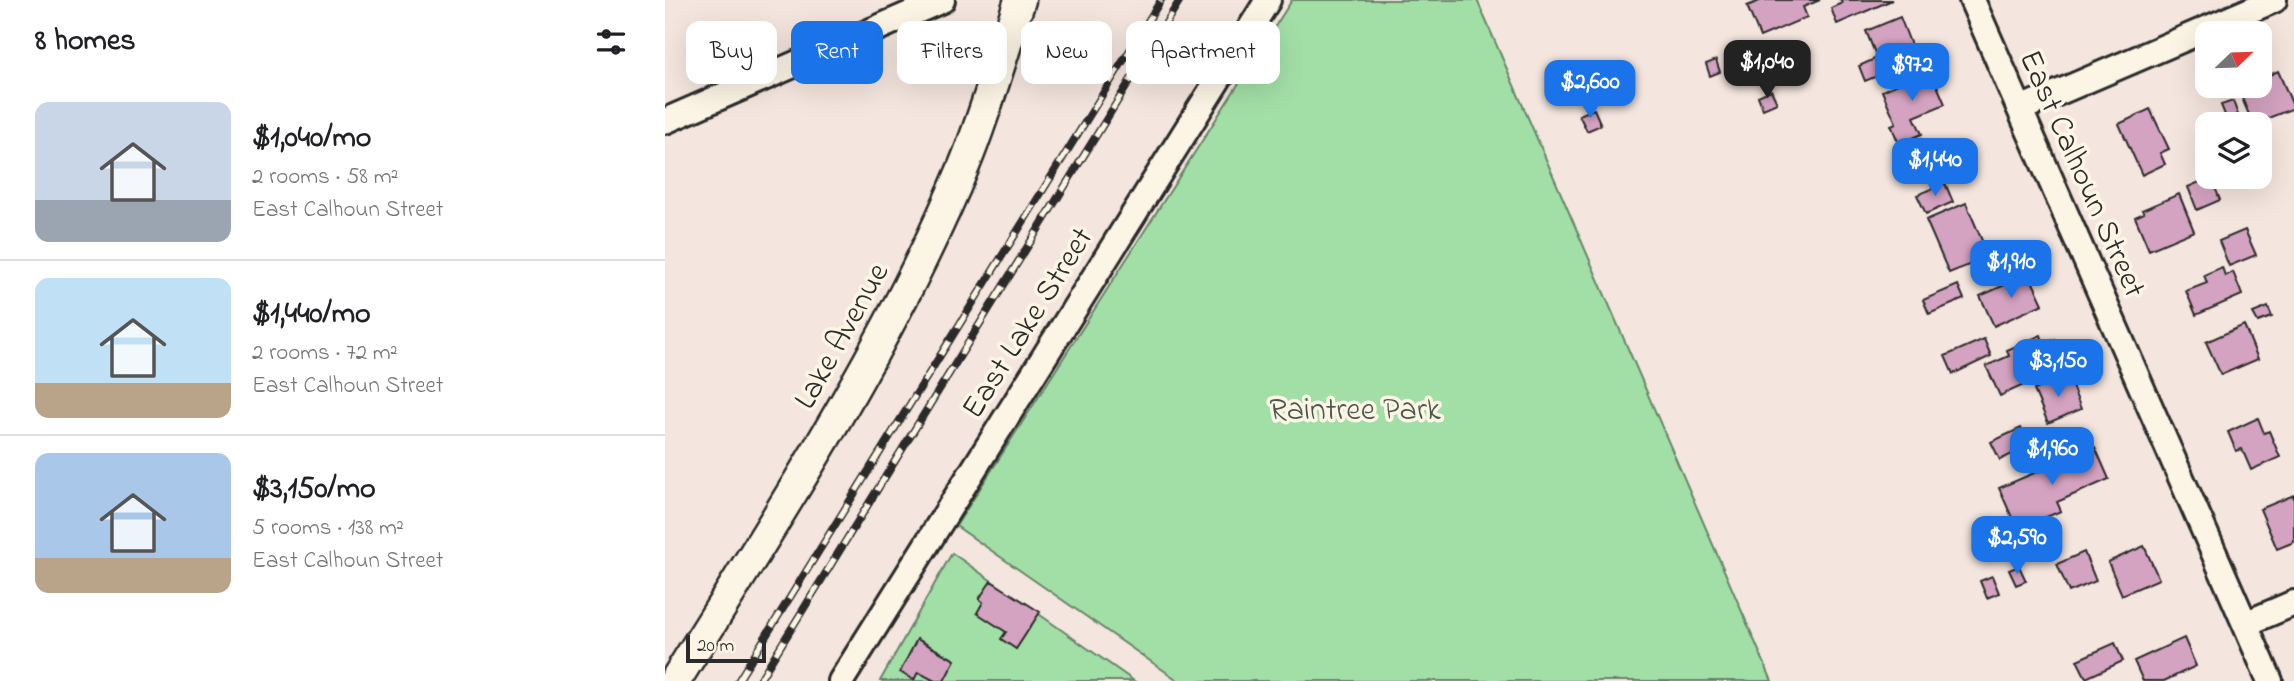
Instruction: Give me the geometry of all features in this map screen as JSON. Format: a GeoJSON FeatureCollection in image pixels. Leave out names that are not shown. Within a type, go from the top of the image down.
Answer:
{"type":"FeatureCollection","features":[{"type":"Feature","properties":{"kind":"street"},"geometry":{"type":"LineString","coordinates":[[665,121],[942,0]]}},
{"type":"Feature","properties":{"kind":"street","name":"Lake Avenue"},"geometry":{"type":"LineString","coordinates":[[675,681],[862,374],[905,293],[964,165],[1020,0]]}},
{"type":"Feature","properties":{"kind":"street","name":"East Lake Street"},"geometry":{"type":"LineString","coordinates":[[841,681],[1268,0]]}},
{"type":"Feature","properties":{"kind":"street","name":"East Calhoun Street"},"geometry":{"type":"LineString","coordinates":[[1972,0],[2270,681]]}},
{"type":"Feature","properties":{"kind":"street"},"geometry":{"type":"LineString","coordinates":[[2020,109],[2274,0]]}},
{"type":"Feature","properties":{"kind":"street"},"geometry":{"type":"LineString","coordinates":[[2245,624],[2294,603]]}},
{"type":"Feature","properties":{"kind":"green space","name":"Raintree Park"},"geometry":{"type":"Polygon","coordinates":[[[1292,0],[1477,0],[1772,681],[1179,681],[956,526],[1238,84],[1280,84],[1279,21],[1292,0]]]}},
{"type":"Feature","properties":{"kind":"green space"},"geometry":{"type":"Polygon","coordinates":[[[952,553],[1134,681],[880,681],[952,553]]]}},
{"type":"Feature","properties":{"kind":"building"},"geometry":{"type":"Polygon","coordinates":[[[1762,0],[1820,0],[1803,7],[1807,17],[1760,37],[1747,6],[1762,0]]]}},
{"type":"Feature","properties":{"kind":"building"},"geometry":{"type":"Polygon","coordinates":[[[1840,0],[1892,0],[1837,24],[1831,8],[1842,3],[1840,0]]]}},
{"type":"Feature","properties":{"kind":"building"},"geometry":{"type":"Polygon","coordinates":[[[1900,17],[1914,53],[1889,63],[1892,70],[1865,81],[1859,66],[1877,58],[1866,31],[1900,17]]]}},
{"type":"Feature","properties":{"kind":"building"},"geometry":{"type":"Polygon","coordinates":[[[1716,60],[1720,72],[1710,76],[1706,64],[1716,60]]]}},
{"type":"Feature","properties":{"kind":"building"},"geometry":{"type":"Polygon","coordinates":[[[1930,69],[1945,104],[1914,117],[1922,134],[1899,144],[1891,125],[1896,123],[1882,91],[1930,69]]]}},
{"type":"Feature","properties":{"kind":"building"},"geometry":{"type":"Polygon","coordinates":[[[2278,71],[2294,108],[2272,117],[2272,112],[2248,112],[2242,98],[2272,98],[2272,74],[2278,71]]]}},
{"type":"Feature","properties":{"kind":"building"},"geometry":{"type":"Polygon","coordinates":[[[1771,90],[1777,103],[1763,109],[1758,96],[1771,90]]]}},
{"type":"Feature","properties":{"kind":"building"},"geometry":{"type":"Polygon","coordinates":[[[2233,101],[2237,112],[2224,112],[2221,105],[2233,101]]]}},
{"type":"Feature","properties":{"kind":"building"},"geometry":{"type":"Polygon","coordinates":[[[1594,109],[1601,125],[1587,131],[1579,115],[1594,109]]]}},
{"type":"Feature","properties":{"kind":"building"},"geometry":{"type":"Polygon","coordinates":[[[2150,109],[2169,149],[2160,153],[2165,164],[2142,175],[2119,124],[2150,109]]]}},
{"type":"Feature","properties":{"kind":"building"},"geometry":{"type":"Polygon","coordinates":[[[1921,139],[1933,167],[1906,179],[1894,150],[1921,139]]]}},
{"type":"Feature","properties":{"kind":"building"},"geometry":{"type":"Polygon","coordinates":[[[1945,183],[1953,202],[1926,214],[1917,195],[1945,183]]]}},
{"type":"Feature","properties":{"kind":"building"},"geometry":{"type":"Polygon","coordinates":[[[2195,184],[2195,189],[2216,189],[2220,200],[2197,210],[2188,187],[2195,184]]]}},
{"type":"Feature","properties":{"kind":"building"},"geometry":{"type":"Polygon","coordinates":[[[2179,194],[2194,231],[2149,250],[2135,217],[2144,213],[2142,210],[2179,194]]]}},
{"type":"Feature","properties":{"kind":"building"},"geometry":{"type":"Polygon","coordinates":[[[1966,203],[1989,257],[1949,273],[1926,220],[1966,203]]]}},
{"type":"Feature","properties":{"kind":"building"},"geometry":{"type":"Polygon","coordinates":[[[2245,230],[2256,255],[2229,266],[2219,241],[2245,230]]]}},
{"type":"Feature","properties":{"kind":"building"},"geometry":{"type":"Polygon","coordinates":[[[2222,267],[2225,276],[2233,272],[2242,295],[2196,315],[2186,291],[2207,283],[2204,275],[2222,267]]]}},
{"type":"Feature","properties":{"kind":"building"},"geometry":{"type":"Polygon","coordinates":[[[2029,274],[2043,304],[1994,326],[1980,296],[2029,274]]]}},
{"type":"Feature","properties":{"kind":"building"},"geometry":{"type":"Polygon","coordinates":[[[1958,285],[1964,299],[1929,314],[1923,300],[1958,285]]]}},
{"type":"Feature","properties":{"kind":"building"},"geometry":{"type":"Polygon","coordinates":[[[2268,307],[2272,317],[2258,322],[2253,313],[2268,307]]]}},
{"type":"Feature","properties":{"kind":"building"},"geometry":{"type":"Polygon","coordinates":[[[2244,325],[2258,359],[2221,375],[2206,342],[2244,325]]]}},
{"type":"Feature","properties":{"kind":"building"},"geometry":{"type":"Polygon","coordinates":[[[2041,335],[2044,344],[2055,339],[2065,361],[2026,378],[2028,383],[2000,396],[1986,366],[2009,356],[2007,350],[2041,335]]]}},
{"type":"Feature","properties":{"kind":"building"},"geometry":{"type":"Polygon","coordinates":[[[1984,339],[1991,356],[1953,374],[1945,356],[1984,339]]]}},
{"type":"Feature","properties":{"kind":"building"},"geometry":{"type":"Polygon","coordinates":[[[2068,376],[2081,409],[2048,423],[2034,390],[2068,376]]]}},
{"type":"Feature","properties":{"kind":"building"},"geometry":{"type":"Polygon","coordinates":[[[2258,418],[2264,433],[2269,431],[2280,457],[2251,470],[2242,449],[2236,451],[2228,432],[2258,418]]]}},
{"type":"Feature","properties":{"kind":"building"},"geometry":{"type":"Polygon","coordinates":[[[2021,428],[2029,446],[2000,460],[1991,442],[2021,428]]]}},
{"type":"Feature","properties":{"kind":"building"},"geometry":{"type":"Polygon","coordinates":[[[2095,447],[2109,479],[2057,502],[2061,511],[2017,529],[1999,488],[2095,447]]]}},
{"type":"Feature","properties":{"kind":"building"},"geometry":{"type":"Polygon","coordinates":[[[2294,495],[2294,542],[2277,549],[2260,509],[2294,495]]]}},
{"type":"Feature","properties":{"kind":"building"},"geometry":{"type":"Polygon","coordinates":[[[2144,546],[2159,579],[2122,595],[2108,562],[2144,546]]]}},
{"type":"Feature","properties":{"kind":"building"},"geometry":{"type":"Polygon","coordinates":[[[2084,552],[2096,581],[2069,592],[2057,564],[2084,552]]]}},
{"type":"Feature","properties":{"kind":"building"},"geometry":{"type":"Polygon","coordinates":[[[2019,566],[2026,581],[2016,585],[2009,570],[2019,566]]]}},
{"type":"Feature","properties":{"kind":"building"},"geometry":{"type":"Polygon","coordinates":[[[1992,576],[1999,593],[1987,598],[1980,581],[1992,576]]]}},
{"type":"Feature","properties":{"kind":"building"},"geometry":{"type":"Polygon","coordinates":[[[991,581],[1040,612],[1016,649],[1001,639],[1006,632],[977,613],[983,602],[979,599],[991,581]]]}},
{"type":"Feature","properties":{"kind":"building"},"geometry":{"type":"Polygon","coordinates":[[[2184,638],[2196,666],[2164,681],[2143,681],[2134,661],[2184,638]]]}},
{"type":"Feature","properties":{"kind":"building"},"geometry":{"type":"Polygon","coordinates":[[[917,639],[955,660],[944,681],[935,681],[918,672],[914,680],[900,672],[917,639]]]}},
{"type":"Feature","properties":{"kind":"building"},"geometry":{"type":"Polygon","coordinates":[[[2115,643],[2123,661],[2086,678],[2077,660],[2115,643]]]}},
{"type":"Feature","properties":{"kind":"railway"},"geometry":{"type":"LineString","coordinates":[[738,681],[1161,0]]}},
{"type":"Feature","properties":{"kind":"railway"},"geometry":{"type":"LineString","coordinates":[[759,681],[1180,0]]}}]}
